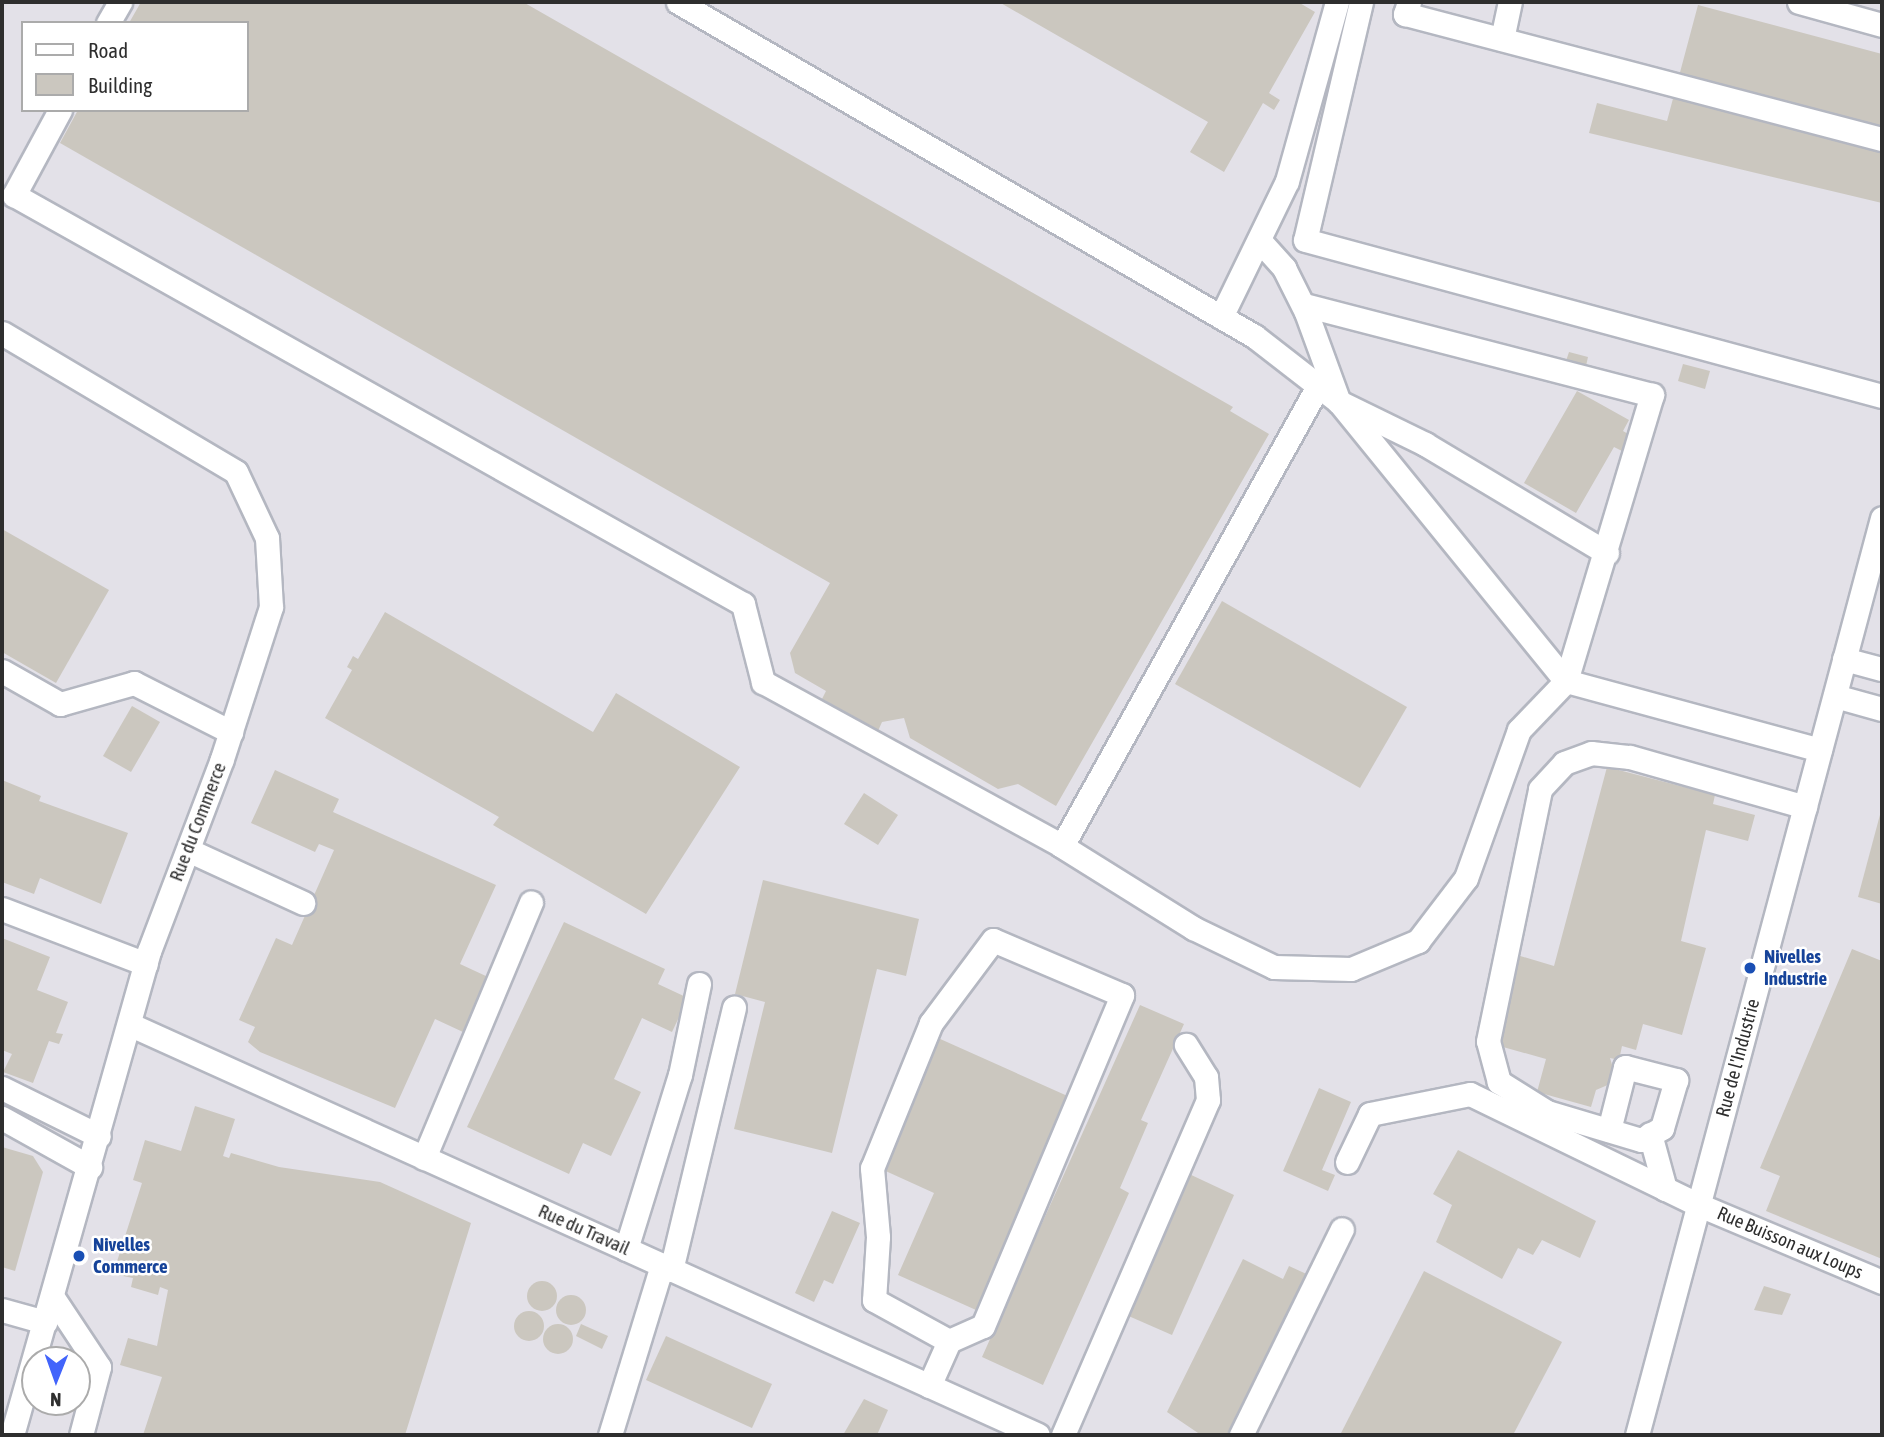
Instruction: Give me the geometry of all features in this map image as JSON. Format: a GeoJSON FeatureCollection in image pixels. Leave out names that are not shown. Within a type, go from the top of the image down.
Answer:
{"type":"FeatureCollection","features":[{"type":"Feature","properties":{"kind":"street"},"geometry":{"type":"LineString","coordinates":[[109,21],[120,2]]}},
{"type":"Feature","properties":{"kind":"street"},"geometry":{"type":"LineString","coordinates":[[678,2],[1221,317],[1339,402],[1424,444],[1607,553]]}},
{"type":"Feature","properties":{"kind":"street"},"geometry":{"type":"LineString","coordinates":[[1221,317],[1287,181],[1337,2]]}},
{"type":"Feature","properties":{"kind":"street"},"geometry":{"type":"LineString","coordinates":[[1361,2],[1305,240],[1882,396]]}},
{"type":"Feature","properties":{"kind":"street"},"geometry":{"type":"LineString","coordinates":[[1409,2],[1405,14],[1882,139]]}},
{"type":"Feature","properties":{"kind":"street"},"geometry":{"type":"LineString","coordinates":[[1502,39],[1510,2]]}},
{"type":"Feature","properties":{"kind":"street"},"geometry":{"type":"LineString","coordinates":[[1798,2],[1882,25]]}},
{"type":"Feature","properties":{"kind":"street"},"geometry":{"type":"LineString","coordinates":[[59,112],[14,195],[743,604],[763,682],[1062,846],[1193,928],[1274,967],[1351,969],[1418,941],[1466,878],[1519,730],[1566,681],[1607,553],[1652,395],[1303,305]]}},
{"type":"Feature","properties":{"kind":"street"},"geometry":{"type":"LineString","coordinates":[[1259,240],[1284,268],[1303,305],[1339,402],[1566,681],[1820,750]]}},
{"type":"Feature","properties":{"kind":"street","name":"Rue du Commerce"},"geometry":{"type":"LineString","coordinates":[[2,333],[236,472],[267,538],[271,607],[230,732],[146,964],[131,1025],[45,1322],[12,1402],[12,1435]]}},
{"type":"Feature","properties":{"kind":"street"},"geometry":{"type":"LineString","coordinates":[[1062,846],[1318,386]]}},
{"type":"Feature","properties":{"kind":"street","name":"Rue de l'Industrie"},"geometry":{"type":"LineString","coordinates":[[1637,1435],[1882,518]]}},
{"type":"Feature","properties":{"kind":"street"},"geometry":{"type":"LineString","coordinates":[[1844,659],[1882,669]]}},
{"type":"Feature","properties":{"kind":"street"},"geometry":{"type":"LineString","coordinates":[[2,671],[60,704],[134,683],[230,732]]}},
{"type":"Feature","properties":{"kind":"street"},"geometry":{"type":"LineString","coordinates":[[1835,696],[1882,709]]}},
{"type":"Feature","properties":{"kind":"street"},"geometry":{"type":"LineString","coordinates":[[1609,1130],[1625,1067],[1676,1080],[1662,1128],[1641,1140],[1547,1112],[1499,1082],[1489,1041],[1540,789],[1564,762],[1591,753],[1630,757],[1805,807]]}},
{"type":"Feature","properties":{"kind":"street"},"geometry":{"type":"LineString","coordinates":[[188,850],[303,903]]}},
{"type":"Feature","properties":{"kind":"street"},"geometry":{"type":"LineString","coordinates":[[424,1158],[531,902]]}},
{"type":"Feature","properties":{"kind":"street"},"geometry":{"type":"LineString","coordinates":[[2,909],[146,964]]}},
{"type":"Feature","properties":{"kind":"street"},"geometry":{"type":"LineString","coordinates":[[929,1387],[949,1341],[983,1326],[1122,995],[993,940],[931,1023],[872,1168],[878,1237],[874,1300],[949,1341]]}},
{"type":"Feature","properties":{"kind":"street"},"geometry":{"type":"LineString","coordinates":[[626,1249],[680,1075],[699,984]]}},
{"type":"Feature","properties":{"kind":"street"},"geometry":{"type":"LineString","coordinates":[[610,1435],[667,1267],[734,1007]]}},
{"type":"Feature","properties":{"kind":"street","name":"Rue du Travail"},"geometry":{"type":"LineString","coordinates":[[131,1025],[929,1387],[993,1426],[1038,1435]]}},
{"type":"Feature","properties":{"kind":"street"},"geometry":{"type":"LineString","coordinates":[[1063,1435],[1208,1100],[1206,1077],[1186,1045]]}},
{"type":"Feature","properties":{"kind":"street"},"geometry":{"type":"LineString","coordinates":[[2,1088],[99,1136]]}},
{"type":"Feature","properties":{"kind":"street","name":"Rue Buisson aux Loups"},"geometry":{"type":"LineString","coordinates":[[1347,1162],[1370,1114],[1470,1094],[1699,1205],[1882,1282]]}},
{"type":"Feature","properties":{"kind":"street"},"geometry":{"type":"LineString","coordinates":[[2,1118],[90,1167]]}},
{"type":"Feature","properties":{"kind":"street"},"geometry":{"type":"LineString","coordinates":[[1650,1134],[1665,1189]]}},
{"type":"Feature","properties":{"kind":"street"},"geometry":{"type":"LineString","coordinates":[[1241,1435],[1342,1229]]}},
{"type":"Feature","properties":{"kind":"street"},"geometry":{"type":"LineString","coordinates":[[52,1297],[99,1367],[81,1435]]}},
{"type":"Feature","properties":{"kind":"street"},"geometry":{"type":"LineString","coordinates":[[2,1310],[45,1322]]}},
{"type":"Feature","properties":{"kind":"shaded area"},"geometry":{"type":"Polygon","coordinates":[[[2,2],[1882,2],[1882,1435],[2,1435],[2,2]]]}},
{"type":"Feature","properties":{"kind":"building"},"geometry":{"type":"Polygon","coordinates":[[[141,2],[523,2],[1233,407],[1230,411],[1269,434],[1056,806],[1018,784],[998,789],[910,738],[904,718],[882,722],[878,731],[822,699],[826,691],[795,673],[790,653],[830,583],[60,143],[77,112],[248,112],[248,21],[130,21],[141,2]]]}},
{"type":"Feature","properties":{"kind":"building"},"geometry":{"type":"Polygon","coordinates":[[[999,2],[1298,2],[1315,12],[1269,93],[1280,100],[1274,110],[1263,103],[1224,172],[1190,152],[1208,122],[999,2]]]}},
{"type":"Feature","properties":{"kind":"building"},"geometry":{"type":"Polygon","coordinates":[[[1698,5],[1882,54],[1882,203],[1589,133],[1597,103],[1667,121],[1698,5]]]}},
{"type":"Feature","properties":{"kind":"building"},"geometry":{"type":"Polygon","coordinates":[[[1569,352],[1588,357],[1586,366],[1566,361],[1569,352]]]}},
{"type":"Feature","properties":{"kind":"building"},"geometry":{"type":"Polygon","coordinates":[[[1683,364],[1710,371],[1705,389],[1678,381],[1683,364]]]}},
{"type":"Feature","properties":{"kind":"building"},"geometry":{"type":"Polygon","coordinates":[[[1577,391],[1629,420],[1623,431],[1635,438],[1626,453],[1614,447],[1576,513],[1524,483],[1577,391]]]}},
{"type":"Feature","properties":{"kind":"building"},"geometry":{"type":"Polygon","coordinates":[[[2,529],[109,590],[56,683],[2,652],[2,529]]]}},
{"type":"Feature","properties":{"kind":"building"},"geometry":{"type":"Polygon","coordinates":[[[1222,601],[1407,707],[1360,788],[1175,684],[1222,601]]]}},
{"type":"Feature","properties":{"kind":"building"},"geometry":{"type":"Polygon","coordinates":[[[385,612],[593,732],[616,693],[740,767],[646,914],[493,825],[499,817],[325,718],[352,670],[347,667],[353,656],[358,659],[385,612]]]}},
{"type":"Feature","properties":{"kind":"building"},"geometry":{"type":"Polygon","coordinates":[[[132,706],[160,722],[131,772],[103,756],[132,706]]]}},
{"type":"Feature","properties":{"kind":"building"},"geometry":{"type":"Polygon","coordinates":[[[1607,767],[1715,795],[1713,804],[1755,815],[1748,841],[1706,830],[1681,941],[1706,948],[1682,1035],[1643,1024],[1636,1050],[1622,1046],[1619,1060],[1610,1058],[1617,1081],[1596,1090],[1591,1107],[1537,1092],[1546,1059],[1496,1045],[1517,955],[1554,966],[1607,767]]]}},
{"type":"Feature","properties":{"kind":"building"},"geometry":{"type":"Polygon","coordinates":[[[275,770],[339,799],[333,812],[496,885],[460,964],[488,977],[463,1032],[435,1019],[395,1108],[260,1052],[248,1042],[255,1027],[239,1020],[276,938],[292,945],[334,850],[319,844],[315,852],[251,823],[275,770]]]}},
{"type":"Feature","properties":{"kind":"building"},"geometry":{"type":"Polygon","coordinates":[[[2,780],[41,796],[39,801],[128,833],[101,904],[40,878],[34,894],[2,882],[2,780]]]}},
{"type":"Feature","properties":{"kind":"building"},"geometry":{"type":"Polygon","coordinates":[[[864,793],[898,815],[878,845],[844,824],[864,793]]]}},
{"type":"Feature","properties":{"kind":"building"},"geometry":{"type":"Polygon","coordinates":[[[1882,811],[1882,904],[1858,897],[1882,811]]]}},
{"type":"Feature","properties":{"kind":"building"},"geometry":{"type":"Polygon","coordinates":[[[763,880],[919,919],[906,976],[877,969],[832,1153],[734,1129],[765,1002],[735,994],[763,880]]]}},
{"type":"Feature","properties":{"kind":"building"},"geometry":{"type":"Polygon","coordinates":[[[564,922],[665,969],[658,984],[688,998],[672,1032],[642,1018],[614,1079],[641,1092],[611,1156],[583,1143],[569,1174],[467,1127],[564,922]]]}},
{"type":"Feature","properties":{"kind":"building"},"geometry":{"type":"Polygon","coordinates":[[[2,938],[50,957],[37,990],[68,1002],[56,1033],[63,1034],[59,1044],[49,1041],[33,1083],[3,1072],[12,1054],[2,1050],[2,938]]]}},
{"type":"Feature","properties":{"kind":"building"},"geometry":{"type":"Polygon","coordinates":[[[1852,949],[1882,961],[1882,1259],[1766,1211],[1780,1176],[1760,1168],[1852,949]]]}},
{"type":"Feature","properties":{"kind":"building"},"geometry":{"type":"Polygon","coordinates":[[[1140,1005],[1184,1024],[1141,1120],[1148,1123],[1120,1188],[1129,1193],[1043,1385],[982,1357],[1140,1005]]]}},
{"type":"Feature","properties":{"kind":"building"},"geometry":{"type":"Polygon","coordinates":[[[938,1038],[1072,1098],[976,1310],[898,1275],[934,1193],[879,1168],[938,1038]]]}},
{"type":"Feature","properties":{"kind":"building"},"geometry":{"type":"Polygon","coordinates":[[[1319,1088],[1351,1102],[1322,1170],[1335,1175],[1328,1191],[1283,1171],[1319,1088]]]}},
{"type":"Feature","properties":{"kind":"building"},"geometry":{"type":"Polygon","coordinates":[[[195,1106],[235,1119],[223,1156],[229,1158],[231,1153],[279,1167],[380,1182],[471,1223],[405,1435],[143,1435],[162,1377],[120,1365],[128,1338],[157,1346],[168,1290],[160,1287],[158,1295],[131,1287],[133,1278],[113,1274],[142,1183],[133,1180],[145,1140],[181,1151],[195,1106]]]}},
{"type":"Feature","properties":{"kind":"building"},"geometry":{"type":"Polygon","coordinates":[[[2,1147],[33,1156],[43,1172],[15,1271],[2,1267],[2,1147]]]}},
{"type":"Feature","properties":{"kind":"building"},"geometry":{"type":"Polygon","coordinates":[[[1458,1150],[1596,1221],[1580,1258],[1542,1240],[1533,1255],[1518,1248],[1502,1279],[1436,1242],[1452,1205],[1433,1194],[1458,1150]]]}},
{"type":"Feature","properties":{"kind":"building"},"geometry":{"type":"Polygon","coordinates":[[[1187,1173],[1234,1195],[1172,1335],[1124,1314],[1187,1173]]]}},
{"type":"Feature","properties":{"kind":"building"},"geometry":{"type":"Polygon","coordinates":[[[832,1211],[860,1223],[833,1284],[824,1280],[814,1302],[795,1293],[832,1211]]]}},
{"type":"Feature","properties":{"kind":"building"},"geometry":{"type":"Polygon","coordinates":[[[1243,1259],[1283,1279],[1289,1266],[1313,1277],[1234,1435],[1201,1435],[1167,1412],[1243,1259]]]}},
{"type":"Feature","properties":{"kind":"building"},"geometry":{"type":"Polygon","coordinates":[[[1424,1271],[1562,1342],[1513,1435],[1340,1435],[1424,1271]]]}},
{"type":"Feature","properties":{"kind":"building"},"geometry":{"type":"Polygon","coordinates":[[[542,1281],[552,1286],[557,1296],[552,1306],[542,1311],[532,1306],[527,1296],[532,1286],[542,1281]]]}},
{"type":"Feature","properties":{"kind":"building"},"geometry":{"type":"Polygon","coordinates":[[[1764,1286],[1791,1294],[1782,1315],[1754,1310],[1764,1286]]]}},
{"type":"Feature","properties":{"kind":"building"},"geometry":{"type":"Polygon","coordinates":[[[571,1295],[577,1296],[585,1304],[585,1316],[577,1324],[571,1325],[565,1324],[557,1316],[556,1310],[557,1304],[565,1296],[571,1295]]]}},
{"type":"Feature","properties":{"kind":"building"},"geometry":{"type":"Polygon","coordinates":[[[529,1311],[535,1312],[543,1320],[543,1332],[535,1340],[529,1341],[523,1340],[515,1332],[514,1326],[515,1320],[523,1312],[529,1311]]]}},
{"type":"Feature","properties":{"kind":"building"},"geometry":{"type":"Polygon","coordinates":[[[558,1324],[564,1325],[572,1333],[572,1345],[564,1353],[558,1354],[552,1353],[544,1345],[543,1339],[544,1333],[552,1325],[558,1324]]]}},
{"type":"Feature","properties":{"kind":"building"},"geometry":{"type":"Polygon","coordinates":[[[581,1324],[608,1336],[602,1349],[576,1336],[581,1324]]]}},
{"type":"Feature","properties":{"kind":"building"},"geometry":{"type":"Polygon","coordinates":[[[666,1336],[772,1384],[752,1428],[646,1380],[666,1336]]]}},
{"type":"Feature","properties":{"kind":"building"},"geometry":{"type":"Polygon","coordinates":[[[864,1399],[888,1410],[877,1435],[843,1435],[864,1399]]]}},
{"type":"Feature","properties":{"kind":"place","name":"Nivelles Industrie"},"geometry":{"type":"Point","coordinates":[1750,968]}},
{"type":"Feature","properties":{"kind":"place","name":"Nivelles Commerce"},"geometry":{"type":"Point","coordinates":[79,1256]}}]}
